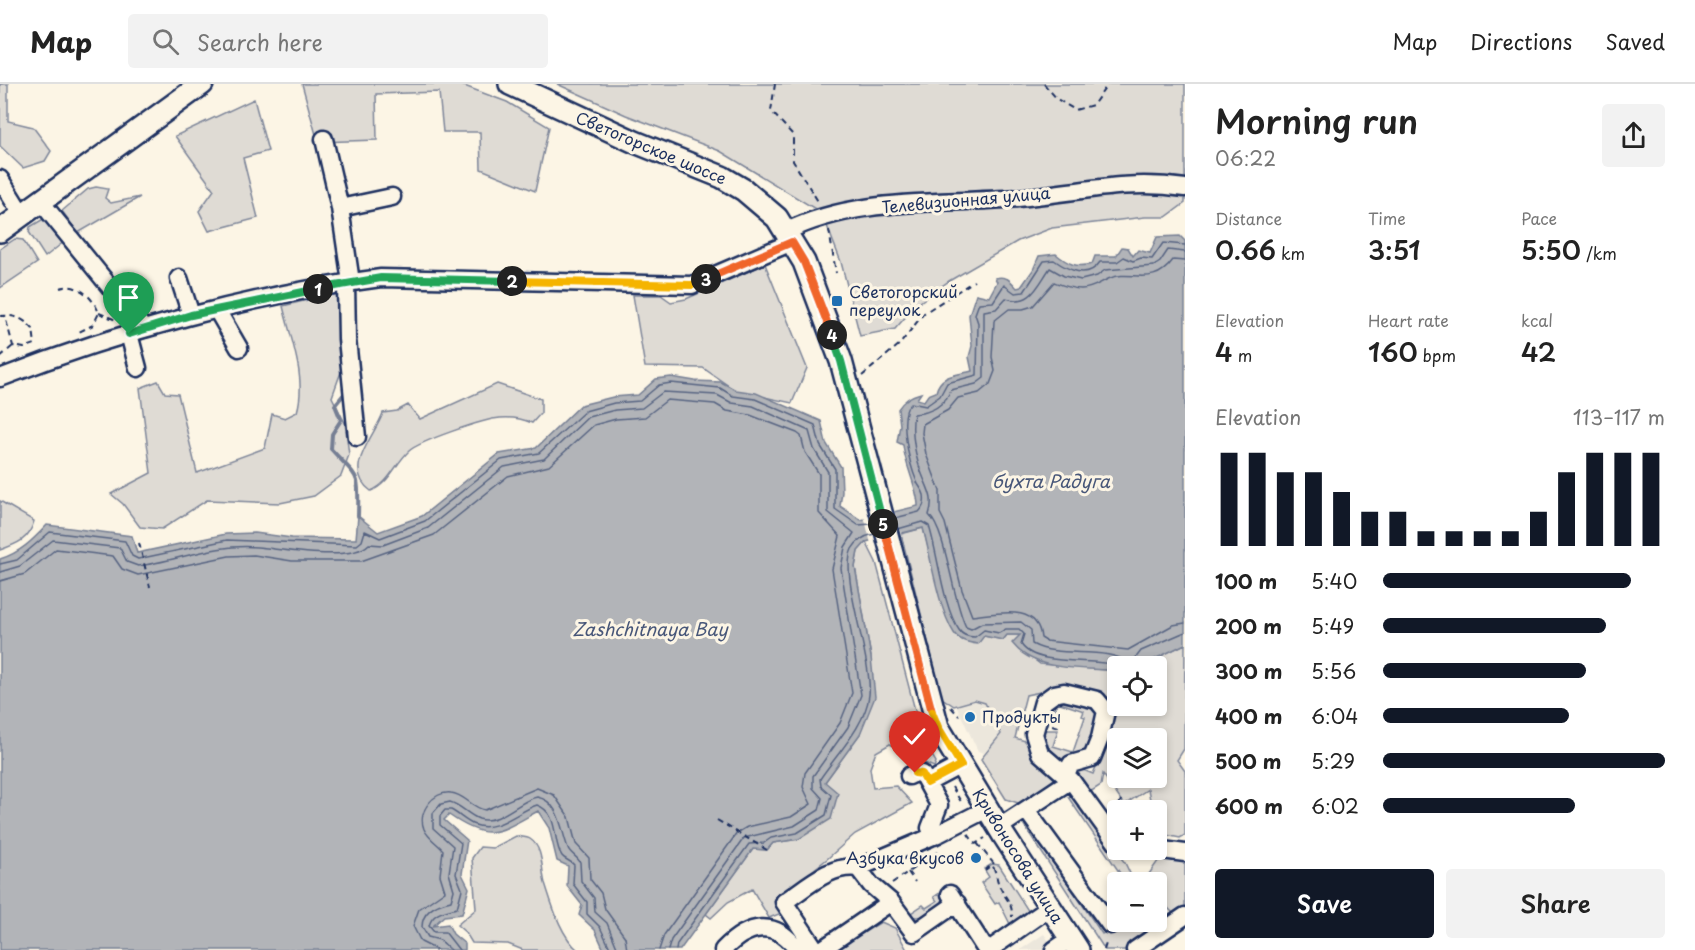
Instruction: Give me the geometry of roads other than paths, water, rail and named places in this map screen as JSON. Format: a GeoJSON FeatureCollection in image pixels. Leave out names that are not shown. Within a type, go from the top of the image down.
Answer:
{"type":"FeatureCollection","features":[{"type":"Feature","properties":{"kind":"main road"},"geometry":{"type":"LineString","coordinates":[[152,119],[181,84]]}},
{"type":"Feature","properties":{"kind":"main road"},"geometry":{"type":"LineString","coordinates":[[0,231],[42,203],[202,84]]}},
{"type":"Feature","properties":{"kind":"main road","name":"Светогорское шоссе"},"geometry":{"type":"LineString","coordinates":[[510,84],[635,142],[722,177],[760,202],[788,237],[807,271],[841,361],[891,558]]}},
{"type":"Feature","properties":{"kind":"main road","name":"Кривоносова улица"},"geometry":{"type":"LineString","coordinates":[[891,558],[930,705],[953,770],[991,833],[1049,908],[1067,946]]}},
{"type":"Feature","properties":{"kind":"street"},"geometry":{"type":"LineString","coordinates":[[324,139],[340,208],[348,283],[347,339],[357,437]]}},
{"type":"Feature","properties":{"kind":"street"},"geometry":{"type":"LineString","coordinates":[[0,180],[23,216]]}},
{"type":"Feature","properties":{"kind":"street","name":"Телевизионная улица"},"geometry":{"type":"LineString","coordinates":[[788,237],[804,222],[902,202],[1018,198],[1102,185],[1185,188]]}},
{"type":"Feature","properties":{"kind":"street"},"geometry":{"type":"LineString","coordinates":[[340,208],[392,197]]}},
{"type":"Feature","properties":{"kind":"street"},"geometry":{"type":"LineString","coordinates":[[42,203],[130,328],[138,368]]}},
{"type":"Feature","properties":{"kind":"street"},"geometry":{"type":"LineString","coordinates":[[0,378],[130,328],[348,283],[381,278],[692,285],[788,237]]}},
{"type":"Feature","properties":{"kind":"street"},"geometry":{"type":"LineString","coordinates":[[179,278],[191,315]]}},
{"type":"Feature","properties":{"kind":"street"},"geometry":{"type":"LineString","coordinates":[[217,310],[239,348]]}},
{"type":"Feature","properties":{"kind":"street"},"geometry":{"type":"LineString","coordinates":[[991,833],[1028,811],[1069,778],[1071,764],[1092,758],[1100,738],[1106,711],[1097,700],[1064,692],[1054,694],[1043,702],[1034,734],[1040,753],[1069,778],[1107,830]]}},
{"type":"Feature","properties":{"kind":"street"},"geometry":{"type":"LineString","coordinates":[[934,836],[930,828],[939,805],[920,778],[953,770]]}},
{"type":"Feature","properties":{"kind":"street"},"geometry":{"type":"LineString","coordinates":[[1028,811],[1107,928]]}},
{"type":"Feature","properties":{"kind":"street"},"geometry":{"type":"LineString","coordinates":[[886,897],[819,950],[784,902],[832,870],[846,866],[858,868],[934,836],[979,813]]}},
{"type":"Feature","properties":{"kind":"street"},"geometry":{"type":"LineString","coordinates":[[1167,851],[1185,853]]}},
{"type":"Feature","properties":{"kind":"street"},"geometry":{"type":"LineString","coordinates":[[858,868],[871,885],[886,897],[914,933],[953,898],[987,950],[1049,908]]}},
{"type":"Feature","properties":{"kind":"street"},"geometry":{"type":"LineString","coordinates":[[1135,950],[1185,916]]}},
{"type":"Feature","properties":{"kind":"street"},"geometry":{"type":"LineString","coordinates":[[723,950],[750,929],[766,928],[793,944]]}},
{"type":"Feature","properties":{"kind":"water","name":"Zashchitnaya Bay"},"geometry":{"type":"Polygon","coordinates":[[[1180,236],[1185,241],[1185,644],[1161,656],[1107,656],[1107,670],[1060,667],[1033,659],[1022,653],[1012,643],[1020,635],[1007,635],[1003,640],[984,636],[978,644],[968,642],[959,638],[948,623],[923,528],[866,542],[858,551],[855,567],[871,657],[875,697],[860,734],[825,782],[838,793],[831,819],[799,839],[773,843],[767,850],[753,849],[680,950],[604,950],[595,930],[579,915],[582,905],[567,886],[568,866],[557,861],[549,828],[538,811],[513,825],[494,832],[474,829],[449,815],[444,820],[467,840],[462,874],[469,888],[462,914],[444,916],[433,926],[448,924],[453,934],[465,944],[465,950],[0,950],[0,559],[20,550],[47,525],[132,536],[137,553],[226,534],[255,533],[292,538],[356,539],[358,516],[378,532],[422,516],[499,454],[536,448],[581,405],[613,397],[638,395],[656,379],[671,377],[721,382],[736,390],[756,393],[821,421],[826,443],[841,467],[840,506],[861,520],[918,506],[903,445],[897,442],[900,425],[898,409],[910,397],[917,394],[921,393],[917,399],[924,401],[928,395],[936,392],[945,378],[972,371],[969,357],[972,346],[969,315],[976,294],[989,297],[997,282],[995,278],[999,277],[1008,279],[1017,288],[1021,287],[1033,270],[1039,256],[1056,254],[1072,264],[1081,266],[1092,264],[1095,256],[1116,256],[1122,247],[1128,248],[1133,256],[1138,250],[1150,253],[1157,237],[1180,236]]]}},
{"type":"Feature","properties":{"kind":"waterway"},"geometry":{"type":"LineString","coordinates":[[344,385],[344,394],[335,405],[341,420],[332,434],[331,449],[356,478],[358,516]]}},
{"type":"Feature","properties":{"kind":"place","name":"Светогорский переулок"},"geometry":{"type":"Point","coordinates":[837,301]}},
{"type":"Feature","properties":{"kind":"place","name":"Продукты"},"geometry":{"type":"Point","coordinates":[970,717]}},
{"type":"Feature","properties":{"kind":"place","name":"Азбука вкусов"},"geometry":{"type":"Point","coordinates":[976,858]}},
{"type":"Feature","properties":{"kind":"water label","name":"бухта Радуга"},"geometry":{"type":"Point","coordinates":[1051,482]}}]}
